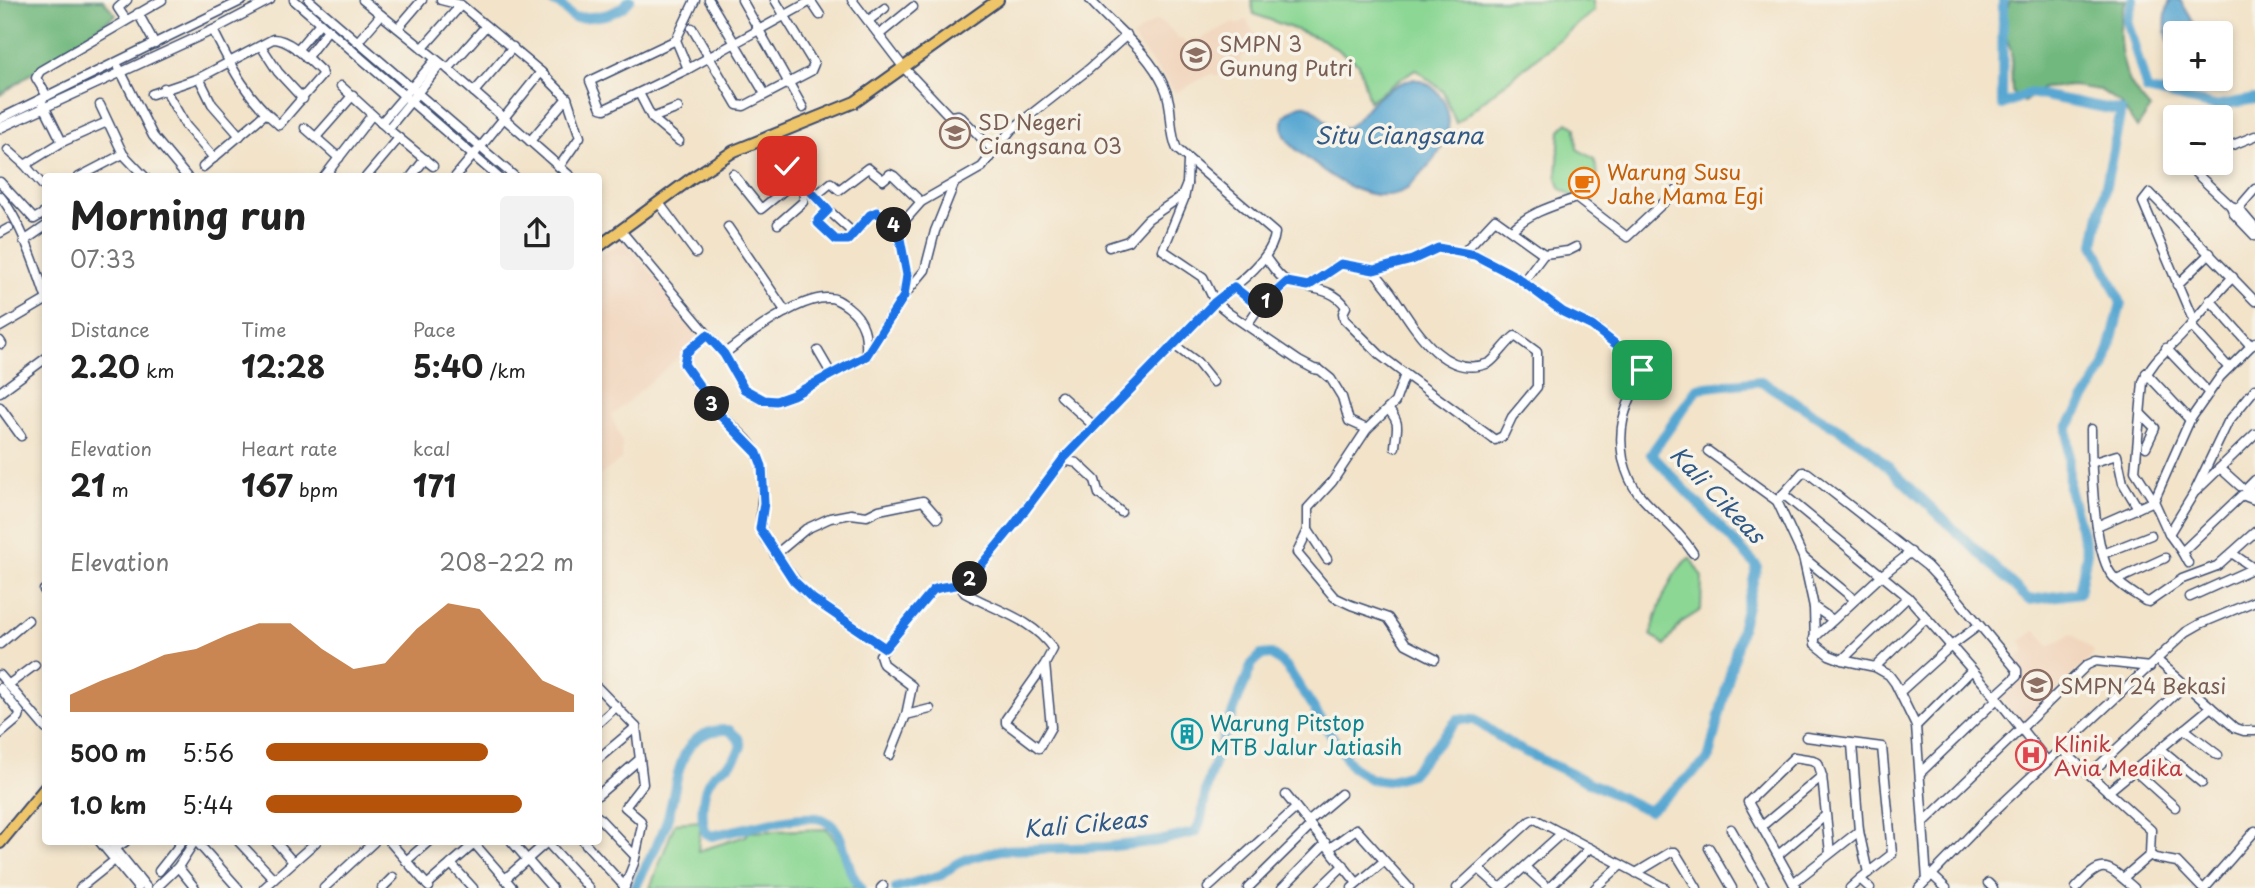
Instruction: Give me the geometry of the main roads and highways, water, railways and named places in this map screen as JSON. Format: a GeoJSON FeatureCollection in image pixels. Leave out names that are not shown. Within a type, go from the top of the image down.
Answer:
{"type":"FeatureCollection","features":[{"type":"Feature","properties":{"kind":"main road"},"geometry":{"type":"LineString","coordinates":[[602,244],[723,157],[769,135],[855,102],[998,0]]}},
{"type":"Feature","properties":{"kind":"main road"},"geometry":{"type":"LineString","coordinates":[[0,843],[42,792]]}},
{"type":"Feature","properties":{"kind":"water"},"geometry":{"type":"Polygon","coordinates":[[[2170,0],[2180,0],[2193,21],[2166,21],[2170,0]]]}},
{"type":"Feature","properties":{"kind":"water","name":"Situ Ciangsana"},"geometry":{"type":"Polygon","coordinates":[[[1413,79],[1423,82],[1439,94],[1447,112],[1448,122],[1444,142],[1438,154],[1407,189],[1379,195],[1349,186],[1309,160],[1294,148],[1285,136],[1284,117],[1300,105],[1312,108],[1336,129],[1348,127],[1385,92],[1413,79]]]}},
{"type":"Feature","properties":{"kind":"waterway"},"geometry":{"type":"LineString","coordinates":[[549,0],[560,5],[574,18],[611,13],[630,0]]}},
{"type":"Feature","properties":{"kind":"waterway","name":"Kali Cikeas"},"geometry":{"type":"LineString","coordinates":[[896,888],[941,875],[970,858],[1001,850],[1105,847],[1159,841],[1196,832],[1207,786],[1224,735],[1252,664],[1261,655],[1271,654],[1286,666],[1352,767],[1371,779],[1387,781],[1411,774],[1458,719],[1475,720],[1513,746],[1649,811],[1708,760],[1757,566],[1651,454],[1698,388],[1761,381],[1866,446],[2029,600],[2079,593],[2087,552],[2069,489],[2068,427],[2105,366],[2121,303],[2094,244],[2121,111],[2030,93],[2002,105],[2003,0]]}},
{"type":"Feature","properties":{"kind":"waterway","name":"Kali Cikeas"},"geometry":{"type":"LineString","coordinates":[[2133,0],[2127,20],[2147,90],[2215,106],[2255,99]]}},
{"type":"Feature","properties":{"kind":"waterway","name":"Kali Cikeas"},"geometry":{"type":"LineString","coordinates":[[635,888],[664,829],[687,750],[697,739],[710,732],[729,730],[738,738],[741,746],[731,763],[716,773],[708,783],[703,804],[706,833],[712,836],[784,820],[821,819],[831,824],[838,833],[853,875],[861,888]]}},
{"type":"Feature","properties":{"kind":"place","name":"SMPN 3 Gunung Putri"},"geometry":{"type":"Point","coordinates":[1196,55]}},
{"type":"Feature","properties":{"kind":"place","name":"SD Negeri Ciangsana 03"},"geometry":{"type":"Point","coordinates":[955,133]}},
{"type":"Feature","properties":{"kind":"place","name":"Warung Susu Jahe Mama Egi"},"geometry":{"type":"Point","coordinates":[1584,183]}},
{"type":"Feature","properties":{"kind":"place","name":"SMPN 24 Bekasi"},"geometry":{"type":"Point","coordinates":[2037,685]}},
{"type":"Feature","properties":{"kind":"place","name":"Warung Pitstop MTB Jalur Jatiasih"},"geometry":{"type":"Point","coordinates":[1187,734]}},
{"type":"Feature","properties":{"kind":"place","name":"Klinik Avia Medika"},"geometry":{"type":"Point","coordinates":[2031,755]}}]}
